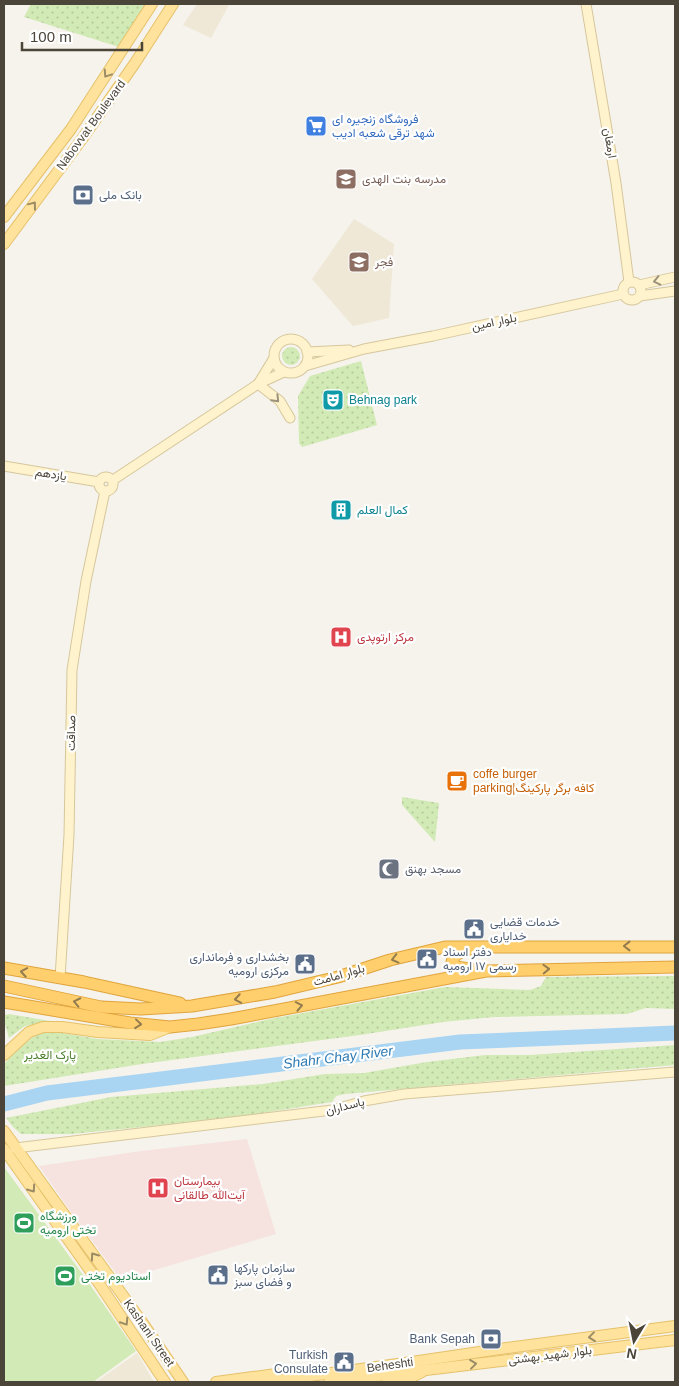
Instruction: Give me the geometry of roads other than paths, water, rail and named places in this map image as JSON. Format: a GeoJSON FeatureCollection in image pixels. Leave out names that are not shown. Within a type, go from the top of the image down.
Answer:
{"type":"FeatureCollection","features":[{"type":"Feature","properties":{"kind":"highway"},"geometry":{"type":"LineString","coordinates":[[475,946],[456,954],[453,958],[453,965],[486,971]]}},
{"type":"Feature","properties":{"kind":"highway","name":"بلوار امامت"},"geometry":{"type":"LineString","coordinates":[[4,986],[102,1007],[141,1009],[192,1006],[275,992],[338,977],[390,960],[445,947],[675,946]]}},
{"type":"Feature","properties":{"kind":"highway","name":"بلوار امامت"},"geometry":{"type":"LineString","coordinates":[[4,1002],[130,1023],[170,1027],[214,1022],[486,971],[675,967]]}},
{"type":"Feature","properties":{"kind":"highway"},"geometry":{"type":"LineString","coordinates":[[4,968],[192,1006]]}},
{"type":"Feature","properties":{"kind":"main road","name":"Nabovvat Boulevard"},"geometry":{"type":"LineString","coordinates":[[4,217],[71,129],[152,4]]}},
{"type":"Feature","properties":{"kind":"main road","name":"Nabovvat Boulevard"},"geometry":{"type":"LineString","coordinates":[[4,244],[82,139],[173,4]]}},
{"type":"Feature","properties":{"kind":"main road","name":"ارمغان"},"geometry":{"type":"LineString","coordinates":[[586,4],[616,183],[630,282]]}},
{"type":"Feature","properties":{"kind":"main road"},"geometry":{"type":"LineString","coordinates":[[639,285],[675,277]]}},
{"type":"Feature","properties":{"kind":"main road"},"geometry":{"type":"LineString","coordinates":[[640,296],[639,285],[635,282],[624,285],[622,294],[631,301],[636,300],[640,296],[675,290]]}},
{"type":"Feature","properties":{"kind":"main road","name":"بلوار امین"},"geometry":{"type":"LineString","coordinates":[[364,349],[442,334],[622,294]]}},
{"type":"Feature","properties":{"kind":"main road"},"geometry":{"type":"LineString","coordinates":[[113,480],[258,384],[284,372],[295,373],[301,370],[307,362],[306,348],[300,342],[292,340],[280,343],[277,346],[274,358],[258,384]]}},
{"type":"Feature","properties":{"kind":"main road"},"geometry":{"type":"LineString","coordinates":[[307,352],[364,349]]}},
{"type":"Feature","properties":{"kind":"main road"},"geometry":{"type":"LineString","coordinates":[[305,366],[364,349]]}},
{"type":"Feature","properties":{"kind":"main road"},"geometry":{"type":"LineString","coordinates":[[274,358],[276,364],[284,372]]}},
{"type":"Feature","properties":{"kind":"main road"},"geometry":{"type":"LineString","coordinates":[[258,384],[280,401],[290,418]]}},
{"type":"Feature","properties":{"kind":"main road","name":"یازدهم"},"geometry":{"type":"LineString","coordinates":[[4,466],[99,482]]}},
{"type":"Feature","properties":{"kind":"main road"},"geometry":{"type":"LineString","coordinates":[[106,476],[113,480],[113,487],[109,490],[105,491],[99,487],[101,478],[106,476]]}},
{"type":"Feature","properties":{"kind":"main road","name":"صداقت"},"geometry":{"type":"LineString","coordinates":[[60,978],[69,835],[72,670],[86,581],[105,491]]}},
{"type":"Feature","properties":{"kind":"main road"},"geometry":{"type":"LineString","coordinates":[[4,1055],[29,1032],[43,1027],[150,1035],[170,1027]]}},
{"type":"Feature","properties":{"kind":"main road","name":"پاسداران"},"geometry":{"type":"LineString","coordinates":[[15,1148],[332,1110],[364,1101],[404,1094],[675,1072]]}},
{"type":"Feature","properties":{"kind":"main road","name":"Kashani Street"},"geometry":{"type":"LineString","coordinates":[[6,1135],[142,1322],[181,1380]]}},
{"type":"Feature","properties":{"kind":"main road","name":"Kashani Street"},"geometry":{"type":"LineString","coordinates":[[4,1149],[94,1276],[161,1380]]}},
{"type":"Feature","properties":{"kind":"main road","name":"بلوار شهید بهشتی"},"geometry":{"type":"LineString","coordinates":[[425,1365],[507,1348],[675,1326]]}},
{"type":"Feature","properties":{"kind":"main road","name":"بلوار شهید بهشتی"},"geometry":{"type":"LineString","coordinates":[[425,1365],[675,1340]]}},
{"type":"Feature","properties":{"kind":"main road"},"geometry":{"type":"LineString","coordinates":[[216,1382],[404,1357],[425,1365],[408,1379],[387,1382]]}},
{"type":"Feature","properties":{"kind":"main road","name":"Beheshti"},"geometry":{"type":"LineString","coordinates":[[266,1382],[425,1365]]}},
{"type":"Feature","properties":{"kind":"main road","name":"Beheshti"},"geometry":{"type":"LineString","coordinates":[[329,1382],[425,1365]]}},
{"type":"Feature","properties":{"kind":"main road"},"geometry":{"type":"LineString","coordinates":[[181,1380],[189,1382]]}},
{"type":"Feature","properties":{"kind":"waterway","name":"Shahr Chay River"},"geometry":{"type":"LineString","coordinates":[[4,1104],[47,1093],[460,1042],[675,1033]]}},
{"type":"Feature","properties":{"kind":"place","name":"فروشگاه زنجیره ای شهد ترقی شعبه ادیب"},"geometry":{"type":"Point","coordinates":[316,126]}},
{"type":"Feature","properties":{"kind":"place","name":"مدرسه بنت الهدی"},"geometry":{"type":"Point","coordinates":[346,179]}},
{"type":"Feature","properties":{"kind":"place","name":"بانک ملی"},"geometry":{"type":"Point","coordinates":[83,195]}},
{"type":"Feature","properties":{"kind":"place","name":"فجر"},"geometry":{"type":"Point","coordinates":[359,262]}},
{"type":"Feature","properties":{"kind":"place","name":"Behnag park"},"geometry":{"type":"Point","coordinates":[333,400]}},
{"type":"Feature","properties":{"kind":"place","name":"کمال العلم"},"geometry":{"type":"Point","coordinates":[341,510]}},
{"type":"Feature","properties":{"kind":"place","name":"مرکز ارتوپدی"},"geometry":{"type":"Point","coordinates":[341,637]}},
{"type":"Feature","properties":{"kind":"place","name":"coffe burger parking|کافه برگر پارکینگ"},"geometry":{"type":"Point","coordinates":[457,781]}},
{"type":"Feature","properties":{"kind":"place","name":"مسجد بهنق"},"geometry":{"type":"Point","coordinates":[389,869]}},
{"type":"Feature","properties":{"kind":"place","name":"خدمات قضایی خدایاری"},"geometry":{"type":"Point","coordinates":[474,929]}},
{"type":"Feature","properties":{"kind":"place","name":"دفتر اسناد رسمی ۱۷ ارومیه"},"geometry":{"type":"Point","coordinates":[427,959]}},
{"type":"Feature","properties":{"kind":"place","name":"بخشداری و فرمانداری مرکزی ارومیه"},"geometry":{"type":"Point","coordinates":[305,964]}},
{"type":"Feature","properties":{"kind":"place","name":"بیمارستان آیت‌الله طالقانی"},"geometry":{"type":"Point","coordinates":[158,1188]}},
{"type":"Feature","properties":{"kind":"place","name":"ورزشگاه تختی ارومیه"},"geometry":{"type":"Point","coordinates":[24,1223]}},
{"type":"Feature","properties":{"kind":"place","name":"سازمان پارکها و فضای سبز"},"geometry":{"type":"Point","coordinates":[218,1275]}},
{"type":"Feature","properties":{"kind":"place","name":"استادیوم تختی"},"geometry":{"type":"Point","coordinates":[65,1276]}},
{"type":"Feature","properties":{"kind":"place","name":"Bank Sepah"},"geometry":{"type":"Point","coordinates":[491,1339]}},
{"type":"Feature","properties":{"kind":"place","name":"Turkish Consulate"},"geometry":{"type":"Point","coordinates":[344,1362]}},
{"type":"Feature","properties":{"kind":"park label","name":"پارک الغدیر"},"geometry":{"type":"Point","coordinates":[50,1055]}}]}
